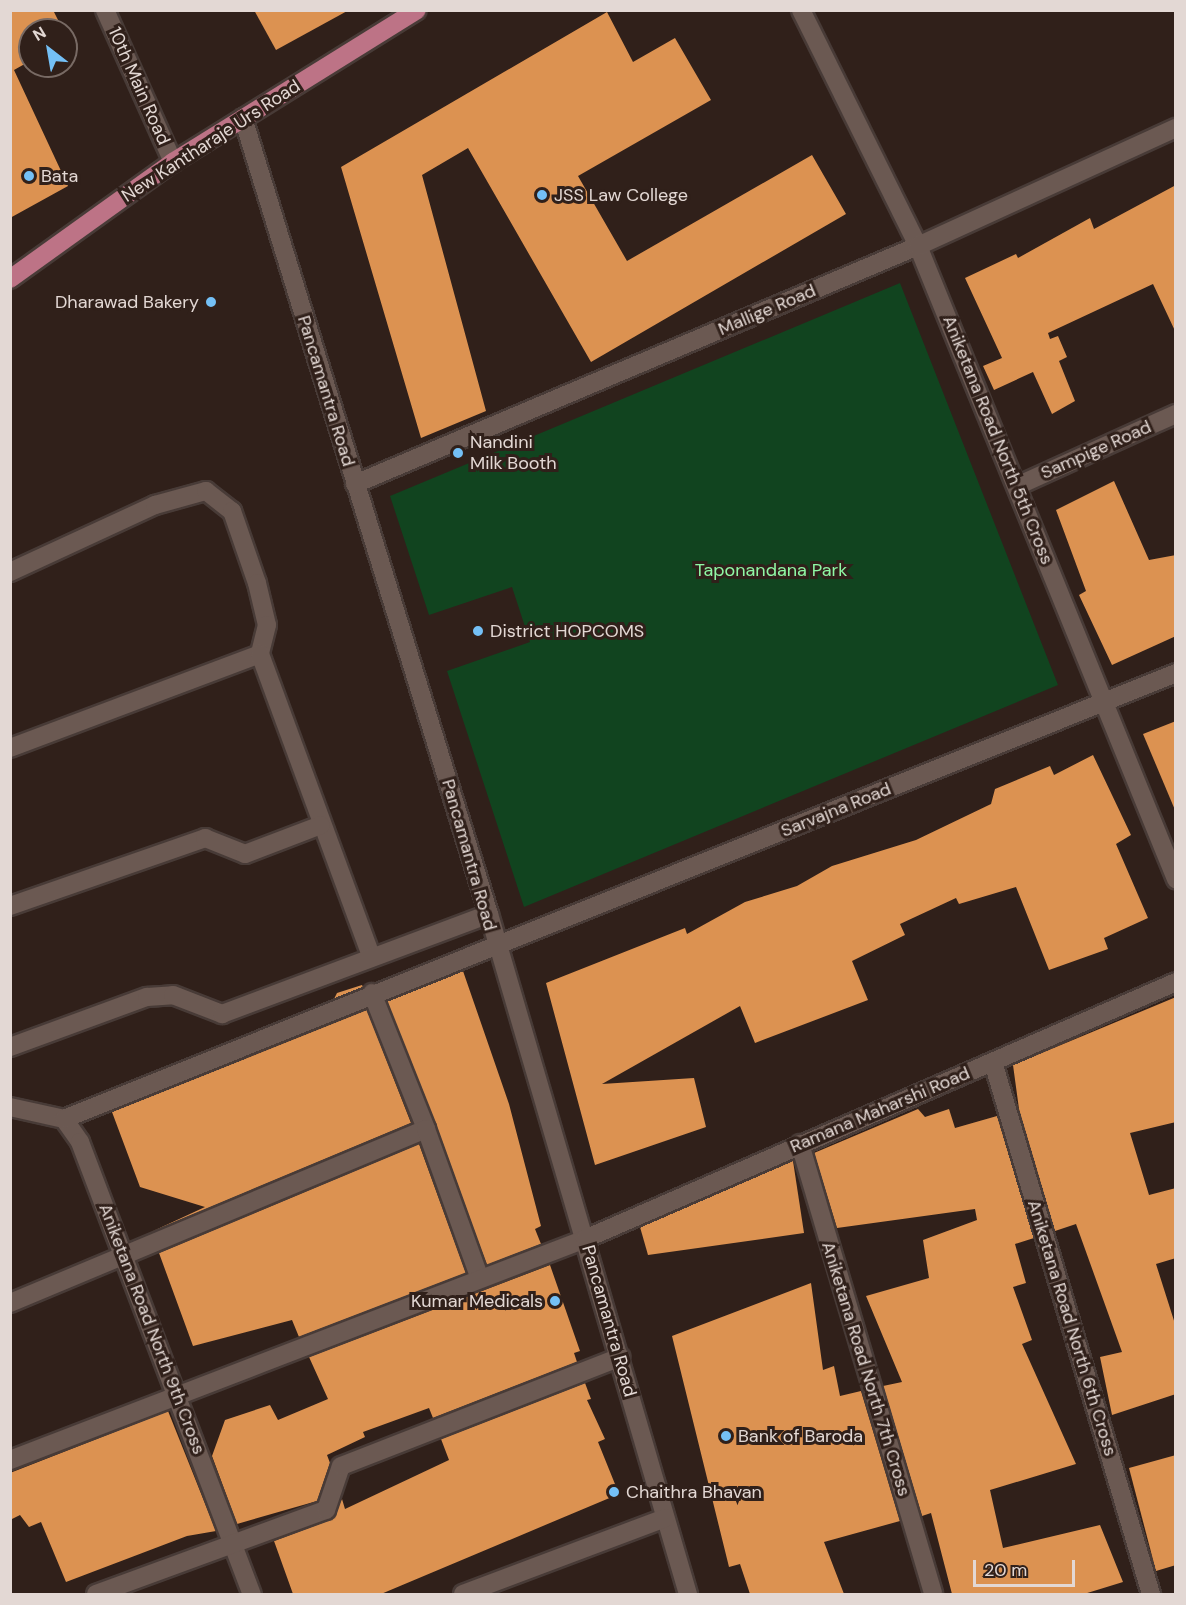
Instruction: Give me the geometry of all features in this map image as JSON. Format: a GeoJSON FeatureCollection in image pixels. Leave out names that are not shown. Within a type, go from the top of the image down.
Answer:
{"type":"FeatureCollection","features":[{"type":"Feature","properties":{"kind":"main road","name":"New Kantharaje Urs Road"},"geometry":{"type":"LineString","coordinates":[[10,279],[173,162],[417,10]]}},
{"type":"Feature","properties":{"kind":"street","name":"10th Main Road"},"geometry":{"type":"LineString","coordinates":[[105,10],[173,162]]}},
{"type":"Feature","properties":{"kind":"street","name":"Aniketana Road North 5th Cross"},"geometry":{"type":"LineString","coordinates":[[801,10],[918,246],[1106,702],[1176,879]]}},
{"type":"Feature","properties":{"kind":"street","name":"Pancamantra Road"},"geometry":{"type":"LineString","coordinates":[[243,118],[489,914],[496,947],[585,1239],[688,1594]]}},
{"type":"Feature","properties":{"kind":"street","name":"Mallige Road"},"geometry":{"type":"LineString","coordinates":[[355,484],[918,246],[1176,128]]}},
{"type":"Feature","properties":{"kind":"street","name":"Sampige Road"},"geometry":{"type":"LineString","coordinates":[[1017,486],[1176,414]]}},
{"type":"Feature","properties":{"kind":"street"},"geometry":{"type":"LineString","coordinates":[[10,572],[155,505],[206,491],[232,511],[257,583],[267,625],[260,654],[371,956]]}},
{"type":"Feature","properties":{"kind":"street"},"geometry":{"type":"LineString","coordinates":[[10,748],[260,654]]}},
{"type":"Feature","properties":{"kind":"street","name":"Sarvajna Road"},"geometry":{"type":"LineString","coordinates":[[64,1119],[372,993],[496,947],[1176,673]]}},
{"type":"Feature","properties":{"kind":"street"},"geometry":{"type":"LineString","coordinates":[[10,906],[205,838],[245,854],[321,825]]}},
{"type":"Feature","properties":{"kind":"street"},"geometry":{"type":"LineString","coordinates":[[10,1047],[147,997],[173,995],[222,1014],[371,956],[489,914]]}},
{"type":"Feature","properties":{"kind":"street","name":"Ramana Maharshi Road"},"geometry":{"type":"LineString","coordinates":[[10,1460],[585,1239],[1176,982]]}},
{"type":"Feature","properties":{"kind":"street"},"geometry":{"type":"LineString","coordinates":[[372,993],[426,1129],[480,1280]]}},
{"type":"Feature","properties":{"kind":"street","name":"Aniketana Road North 6th Cross"},"geometry":{"type":"LineString","coordinates":[[993,1062],[1151,1594]]}},
{"type":"Feature","properties":{"kind":"street"},"geometry":{"type":"LineString","coordinates":[[10,1107],[64,1119]]}},
{"type":"Feature","properties":{"kind":"street","name":"Aniketana Road North 9th Cross"},"geometry":{"type":"LineString","coordinates":[[64,1119],[80,1142],[128,1257],[177,1396],[252,1594]]}},
{"type":"Feature","properties":{"kind":"street"},"geometry":{"type":"LineString","coordinates":[[10,1303],[128,1257],[426,1129]]}},
{"type":"Feature","properties":{"kind":"street","name":"Aniketana Road North 7th Cross"},"geometry":{"type":"LineString","coordinates":[[800,1144],[933,1594]]}},
{"type":"Feature","properties":{"kind":"street"},"geometry":{"type":"LineString","coordinates":[[96,1594],[326,1510],[340,1466],[620,1357]]}},
{"type":"Feature","properties":{"kind":"street"},"geometry":{"type":"LineString","coordinates":[[463,1594],[665,1518]]}},
{"type":"Feature","properties":{"kind":"green space","name":"Taponandana Park"},"geometry":{"type":"Polygon","coordinates":[[[900,283],[1058,685],[524,907],[447,671],[530,642],[512,587],[429,615],[390,496],[900,283]]]}},
{"type":"Feature","properties":{"kind":"building"},"geometry":{"type":"Polygon","coordinates":[[[10,10],[53,10],[57,18],[18,18],[18,68],[14,70],[68,186],[10,218],[10,10]]]}},
{"type":"Feature","properties":{"kind":"building"},"geometry":{"type":"Polygon","coordinates":[[[254,10],[349,10],[276,50],[254,10]]]}},
{"type":"Feature","properties":{"kind":"building"},"geometry":{"type":"Polygon","coordinates":[[[607,12],[633,62],[675,38],[711,100],[578,176],[627,261],[812,155],[846,214],[591,362],[468,148],[422,175],[486,411],[421,438],[341,167],[607,12]]]}},
{"type":"Feature","properties":{"kind":"building"},"geometry":{"type":"Polygon","coordinates":[[[1176,185],[1176,333],[1153,284],[1048,333],[1050,339],[1058,336],[1067,357],[1059,361],[1075,401],[1052,414],[1033,372],[994,390],[983,366],[1002,358],[965,278],[1016,254],[1018,258],[1090,218],[1094,229],[1176,185]]]}},
{"type":"Feature","properties":{"kind":"building"},"geometry":{"type":"Polygon","coordinates":[[[1114,481],[1149,560],[1176,555],[1176,636],[1112,665],[1079,595],[1086,591],[1056,510],[1114,481]]]}},
{"type":"Feature","properties":{"kind":"building"},"geometry":{"type":"Polygon","coordinates":[[[1176,721],[1176,810],[1175,810],[1143,734],[1176,721]]]}},
{"type":"Feature","properties":{"kind":"building"},"geometry":{"type":"Polygon","coordinates":[[[1093,755],[1131,835],[1116,844],[1148,918],[1104,938],[1108,949],[1049,970],[1016,887],[959,904],[956,898],[900,924],[905,935],[852,961],[868,1000],[755,1043],[740,1006],[602,1084],[694,1078],[706,1127],[595,1165],[546,983],[685,928],[687,934],[745,902],[797,886],[832,866],[916,840],[991,804],[995,789],[1050,766],[1054,775],[1093,755]]]}},
{"type":"Feature","properties":{"kind":"building"},"geometry":{"type":"Polygon","coordinates":[[[463,971],[509,1104],[541,1226],[535,1229],[541,1244],[487,1265],[387,1001],[463,971]]]}},
{"type":"Feature","properties":{"kind":"building"},"geometry":{"type":"Polygon","coordinates":[[[362,985],[363,987],[334,999],[337,993],[362,985]]]}},
{"type":"Feature","properties":{"kind":"building"},"geometry":{"type":"Polygon","coordinates":[[[1176,997],[1176,1122],[1130,1133],[1149,1195],[1176,1188],[1176,1258],[1156,1264],[1176,1327],[1176,1394],[1112,1415],[1100,1357],[1122,1352],[1076,1224],[1055,1231],[1019,1109],[1013,1065],[1176,997]]]}},
{"type":"Feature","properties":{"kind":"building"},"geometry":{"type":"Polygon","coordinates":[[[367,1010],[411,1123],[151,1232],[205,1207],[140,1187],[112,1112],[367,1010]]]}},
{"type":"Feature","properties":{"kind":"building"},"geometry":{"type":"Polygon","coordinates":[[[918,1109],[925,1117],[949,1109],[955,1128],[997,1116],[1034,1238],[1015,1244],[1026,1283],[1013,1287],[1032,1340],[1022,1344],[1076,1464],[990,1490],[1003,1548],[1100,1525],[1123,1582],[1084,1594],[952,1594],[931,1513],[922,1516],[883,1386],[902,1382],[866,1296],[929,1278],[923,1240],[977,1220],[975,1209],[837,1228],[814,1153],[918,1109]]]}},
{"type":"Feature","properties":{"kind":"building"},"geometry":{"type":"Polygon","coordinates":[[[419,1144],[466,1273],[299,1337],[292,1320],[193,1346],[159,1253],[419,1144]]]}},
{"type":"Feature","properties":{"kind":"building"},"geometry":{"type":"Polygon","coordinates":[[[793,1161],[804,1233],[648,1255],[640,1227],[793,1161]]]}},
{"type":"Feature","properties":{"kind":"building"},"geometry":{"type":"Polygon","coordinates":[[[550,1265],[580,1351],[574,1353],[577,1362],[433,1418],[429,1408],[363,1432],[365,1437],[327,1455],[330,1463],[317,1501],[237,1524],[212,1456],[225,1420],[270,1405],[278,1420],[328,1399],[309,1357],[550,1265]]]}},
{"type":"Feature","properties":{"kind":"building"},"geometry":{"type":"Polygon","coordinates":[[[811,1283],[823,1370],[834,1366],[840,1396],[861,1391],[900,1521],[824,1542],[844,1594],[750,1594],[740,1564],[729,1567],[672,1336],[811,1283]]]}},
{"type":"Feature","properties":{"kind":"building"},"geometry":{"type":"Polygon","coordinates":[[[585,1383],[591,1399],[587,1400],[605,1439],[598,1442],[619,1494],[381,1594],[293,1594],[274,1541],[330,1520],[342,1499],[345,1509],[449,1460],[441,1439],[585,1383]]]}},
{"type":"Feature","properties":{"kind":"building"},"geometry":{"type":"Polygon","coordinates":[[[168,1411],[216,1531],[187,1536],[66,1582],[41,1522],[29,1527],[20,1515],[10,1520],[10,1473],[168,1411]]]}},
{"type":"Feature","properties":{"kind":"building"},"geometry":{"type":"Polygon","coordinates":[[[1176,1455],[1176,1565],[1156,1571],[1129,1468],[1176,1455]]]}},
{"type":"Feature","properties":{"kind":"place","name":"Bata"},"geometry":{"type":"Point","coordinates":[29,176]}},
{"type":"Feature","properties":{"kind":"place","name":"JSS Law College"},"geometry":{"type":"Point","coordinates":[542,195]}},
{"type":"Feature","properties":{"kind":"place","name":"Dharawad Bakery"},"geometry":{"type":"Point","coordinates":[211,302]}},
{"type":"Feature","properties":{"kind":"place","name":"Nandini Milk Booth"},"geometry":{"type":"Point","coordinates":[458,453]}},
{"type":"Feature","properties":{"kind":"place","name":"District HOPCOMS"},"geometry":{"type":"Point","coordinates":[478,631]}},
{"type":"Feature","properties":{"kind":"place","name":"Kumar Medicals"},"geometry":{"type":"Point","coordinates":[555,1301]}},
{"type":"Feature","properties":{"kind":"place","name":"Bank of Baroda"},"geometry":{"type":"Point","coordinates":[726,1436]}},
{"type":"Feature","properties":{"kind":"place","name":"Chaithra Bhavan"},"geometry":{"type":"Point","coordinates":[614,1492]}}]}
